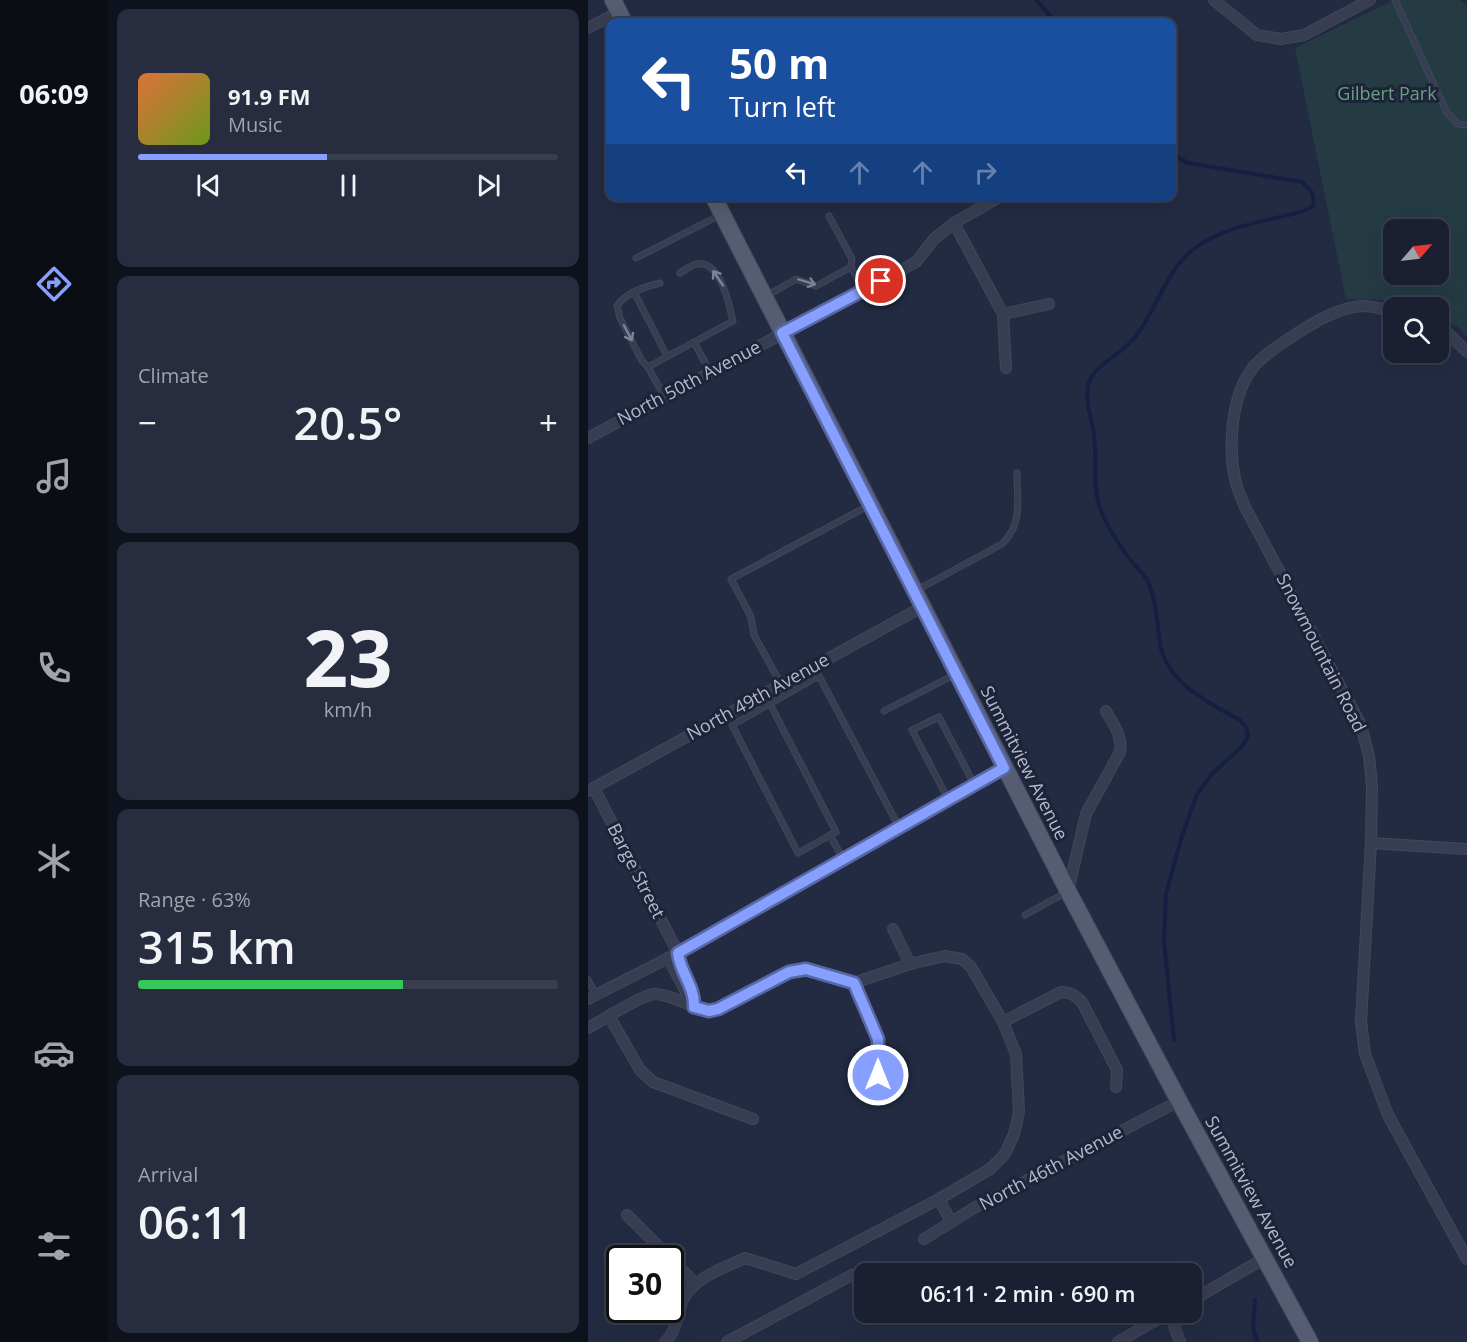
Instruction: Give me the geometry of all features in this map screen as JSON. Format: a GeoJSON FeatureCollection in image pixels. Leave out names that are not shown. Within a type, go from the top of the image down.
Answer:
{"type":"FeatureCollection","features":[{"type":"Feature","properties":{"kind":"main road","name":"Summitview Avenue"},"geometry":{"type":"LineString","coordinates":[[715,201],[1068,891],[1310,1342]]}},
{"type":"Feature","properties":{"kind":"street"},"geometry":{"type":"LineString","coordinates":[[1214,0],[1257,34],[1281,39],[1304,36],[1370,0]]}},
{"type":"Feature","properties":{"kind":"street"},"geometry":{"type":"LineString","coordinates":[[588,28],[618,11]]}},
{"type":"Feature","properties":{"kind":"street","name":"North 50th Avenue"},"geometry":{"type":"LineString","coordinates":[[588,438],[916,262],[934,239],[954,223],[992,201]]}},
{"type":"Feature","properties":{"kind":"street"},"geometry":{"type":"LineString","coordinates":[[954,223],[1002,314],[1006,368]]}},
{"type":"Feature","properties":{"kind":"street"},"geometry":{"type":"LineString","coordinates":[[1002,314],[1049,304]]}},
{"type":"Feature","properties":{"kind":"street","name":"Snowmountain Road"},"geometry":{"type":"LineString","coordinates":[[1383,310],[1361,306],[1338,311],[1305,329],[1254,366],[1242,388],[1233,417],[1231,449],[1235,480],[1246,509],[1361,725],[1369,756],[1372,786],[1361,1021],[1365,1054],[1388,1115],[1467,1259]]}},
{"type":"Feature","properties":{"kind":"street"},"geometry":{"type":"LineString","coordinates":[[1449,334],[1467,352]]}},
{"type":"Feature","properties":{"kind":"street","name":"North 49th Avenue"},"geometry":{"type":"LineString","coordinates":[[591,790],[781,684],[918,599]]}},
{"type":"Feature","properties":{"kind":"street"},"geometry":{"type":"LineString","coordinates":[[1068,891],[1086,814],[1120,752],[1118,732],[1106,711]]}},
{"type":"Feature","properties":{"kind":"street"},"geometry":{"type":"LineString","coordinates":[[592,997],[673,956],[1004,768]]}},
{"type":"Feature","properties":{"kind":"street","name":"Barge Street"},"geometry":{"type":"LineString","coordinates":[[591,790],[673,956],[694,1007]]}},
{"type":"Feature","properties":{"kind":"street"},"geometry":{"type":"LineString","coordinates":[[1371,843],[1467,849]]}},
{"type":"Feature","properties":{"kind":"street"},"geometry":{"type":"LineString","coordinates":[[893,929],[910,964]]}},
{"type":"Feature","properties":{"kind":"street"},"geometry":{"type":"LineString","coordinates":[[588,1028],[650,994],[665,996],[709,1011],[718,1009],[798,969],[806,969],[854,983],[910,964],[945,956],[962,959],[971,967],[1003,1022],[1016,1054],[1019,1112],[1014,1134],[1005,1154],[990,1169],[939,1199],[796,1274],[745,1258],[695,1283],[683,1299],[673,1335],[665,1342]]}},
{"type":"Feature","properties":{"kind":"street"},"geometry":{"type":"LineString","coordinates":[[854,983],[878,1039],[878,1075]]}},
{"type":"Feature","properties":{"kind":"street"},"geometry":{"type":"LineString","coordinates":[[1003,1022],[1060,992],[1068,992],[1076,996],[1082,1002],[1117,1070],[1116,1087]]}},
{"type":"Feature","properties":{"kind":"street"},"geometry":{"type":"LineString","coordinates":[[609,1016],[640,1070],[653,1082],[753,1119]]}},
{"type":"Feature","properties":{"kind":"street","name":"North 46th Avenue"},"geometry":{"type":"LineString","coordinates":[[924,1239],[985,1202],[1179,1101]]}},
{"type":"Feature","properties":{"kind":"street"},"geometry":{"type":"LineString","coordinates":[[939,1199],[951,1222]]}},
{"type":"Feature","properties":{"kind":"street"},"geometry":{"type":"LineString","coordinates":[[627,1215],[695,1283]]}},
{"type":"Feature","properties":{"kind":"street"},"geometry":{"type":"LineString","coordinates":[[1202,1295],[1265,1258]]}},
{"type":"Feature","properties":{"kind":"street"},"geometry":{"type":"LineString","coordinates":[[727,1342],[852,1275]]}},
{"type":"Feature","properties":{"kind":"street"},"geometry":{"type":"LineString","coordinates":[[1118,1342],[1152,1323]]}},
{"type":"Feature","properties":{"kind":"street"},"geometry":{"type":"LineString","coordinates":[[1173,1323],[1180,1342]]}},
{"type":"Feature","properties":{"kind":"lane"},"geometry":{"type":"LineString","coordinates":[[1395,0],[1446,113],[1458,124],[1467,125]]}},
{"type":"Feature","properties":{"kind":"lane"},"geometry":{"type":"LineString","coordinates":[[636,258],[721,214]]}},
{"type":"Feature","properties":{"kind":"lane"},"geometry":{"type":"LineString","coordinates":[[830,216],[852,259],[851,267],[863,290]]}},
{"type":"Feature","properties":{"kind":"lane"},"geometry":{"type":"LineString","coordinates":[[648,366],[733,321],[721,281],[711,269],[706,265],[697,264],[680,273]]}},
{"type":"Feature","properties":{"kind":"lane"},"geometry":{"type":"LineString","coordinates":[[764,297],[796,279],[816,286],[851,267]]}},
{"type":"Feature","properties":{"kind":"lane"},"geometry":{"type":"LineString","coordinates":[[660,283],[634,292],[622,299],[617,306],[620,318],[642,361],[648,366],[664,396]]}},
{"type":"Feature","properties":{"kind":"lane"},"geometry":{"type":"LineString","coordinates":[[634,292],[667,356]]}},
{"type":"Feature","properties":{"kind":"lane"},"geometry":{"type":"LineString","coordinates":[[694,342],[710,372]]}},
{"type":"Feature","properties":{"kind":"lane"},"geometry":{"type":"LineString","coordinates":[[918,599],[1002,544],[1011,535],[1016,523],[1017,473]]}},
{"type":"Feature","properties":{"kind":"lane"},"geometry":{"type":"LineString","coordinates":[[781,684],[754,635],[751,617],[730,579],[870,506]]}},
{"type":"Feature","properties":{"kind":"lane"},"geometry":{"type":"LineString","coordinates":[[884,711],[956,674]]}},
{"type":"Feature","properties":{"kind":"lane"},"geometry":{"type":"LineString","coordinates":[[770,704],[836,832],[798,853],[732,725],[819,676],[899,827]]}},
{"type":"Feature","properties":{"kind":"lane"},"geometry":{"type":"LineString","coordinates":[[948,799],[912,730],[939,717],[974,784]]}},
{"type":"Feature","properties":{"kind":"lane"},"geometry":{"type":"LineString","coordinates":[[830,835],[843,859]]}},
{"type":"Feature","properties":{"kind":"lane"},"geometry":{"type":"LineString","coordinates":[[1024,915],[1068,891]]}},
{"type":"Feature","properties":{"kind":"lane"},"geometry":{"type":"LineString","coordinates":[[588,980],[592,997]]}},
{"type":"Feature","properties":{"kind":"green space","name":"Gilbert Park"},"geometry":{"type":"Polygon","coordinates":[[[1394,0],[1460,0],[1467,6],[1467,337],[1458,327],[1449,322],[1449,297],[1346,299],[1295,48],[1394,0]]]}},
{"type":"Feature","properties":{"kind":"waterway"},"geometry":{"type":"LineString","coordinates":[[1036,0],[1052,18]]}},
{"type":"Feature","properties":{"kind":"waterway"},"geometry":{"type":"LineString","coordinates":[[1174,1040],[1164,941],[1166,894],[1181,839],[1197,794],[1212,774],[1241,747],[1248,737],[1246,727],[1240,720],[1191,690],[1180,681],[1164,658],[1155,605],[1148,582],[1115,538],[1098,501],[1095,483],[1094,438],[1088,402],[1089,382],[1101,366],[1131,342],[1139,332],[1177,266],[1189,253],[1203,243],[1235,228],[1304,211],[1313,206],[1312,192],[1302,182],[1188,163],[1176,156]]}},
{"type":"Feature","properties":{"kind":"waterway"},"geometry":{"type":"LineString","coordinates":[[1255,1300],[1253,1328],[1257,1342]]}},
{"type":"Feature","properties":{"kind":"route"},"geometry":{"type":"LineString","coordinates":[[878,1075],[878,1039],[854,983],[806,969],[798,969],[718,1009],[709,1011],[694,1007],[694,994],[678,960],[678,953],[1004,768],[782,333],[881,281]]}}]}
